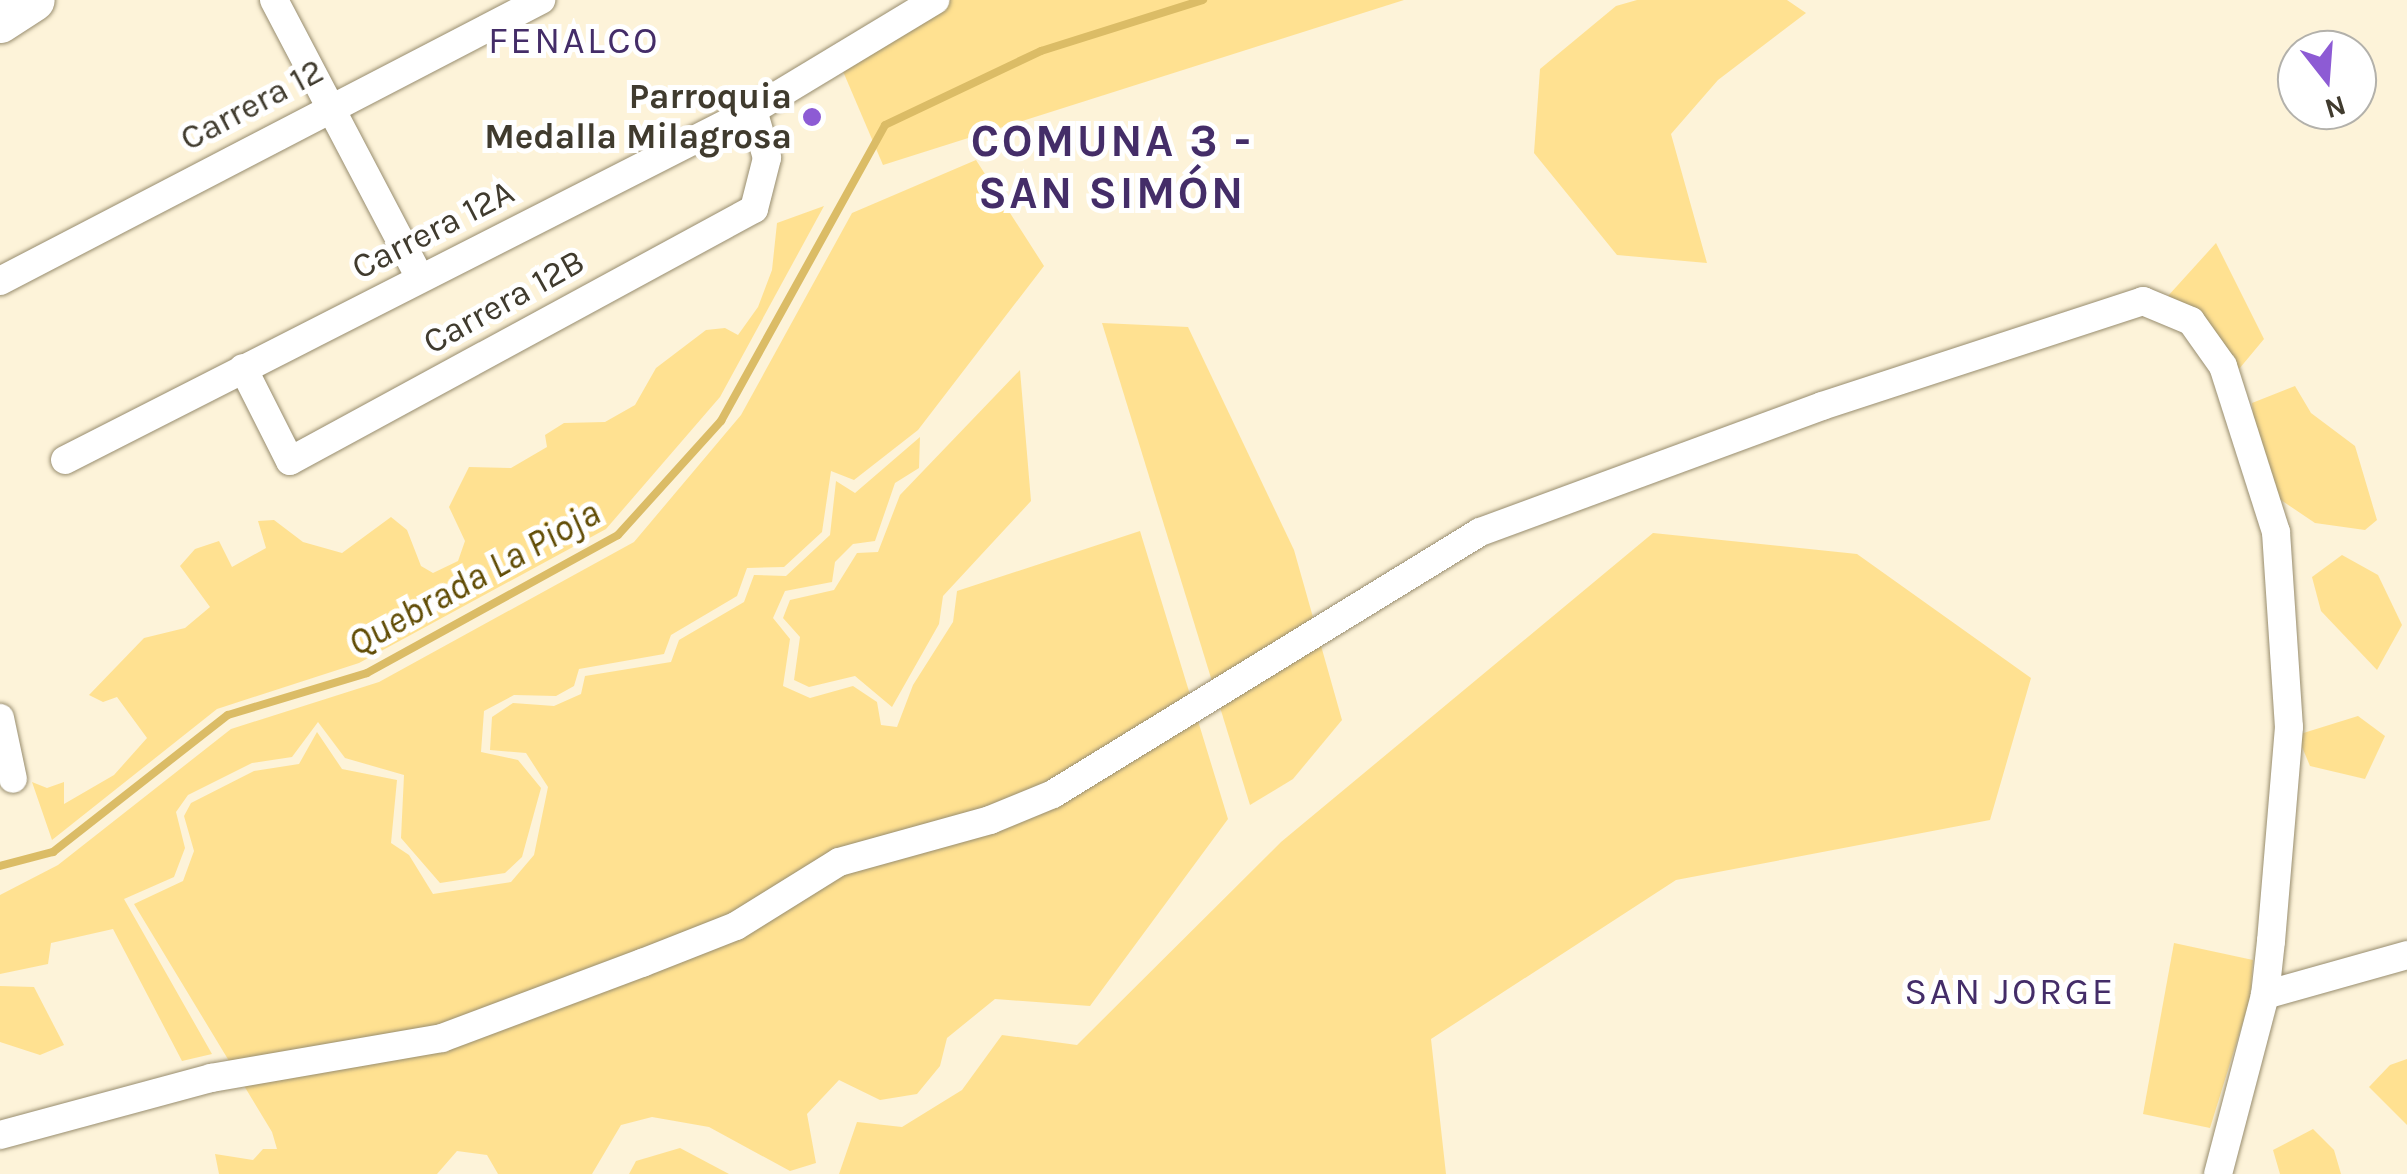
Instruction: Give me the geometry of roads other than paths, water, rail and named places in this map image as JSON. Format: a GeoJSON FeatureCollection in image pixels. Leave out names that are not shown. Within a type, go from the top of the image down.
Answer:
{"type":"FeatureCollection","features":[{"type":"Feature","properties":{"kind":"street"},"geometry":{"type":"LineString","coordinates":[[274,0],[420,278]]}},
{"type":"Feature","properties":{"kind":"street","name":"Carrera 12"},"geometry":{"type":"LineString","coordinates":[[0,281],[330,106],[541,0]]}},
{"type":"Feature","properties":{"kind":"street","name":"Carrera 12A"},"geometry":{"type":"LineString","coordinates":[[66,460],[754,110],[934,0]]}},
{"type":"Feature","properties":{"kind":"street","name":"Carrera 12B"},"geometry":{"type":"LineString","coordinates":[[243,368],[290,461],[754,209],[767,158],[754,110]]}},
{"type":"Feature","properties":{"kind":"street"},"geometry":{"type":"LineString","coordinates":[[0,1135],[211,1078],[442,1038],[642,963],[736,926],[839,862],[990,820],[1052,794],[1480,532],[1822,406],[2143,301],[2191,320],[2223,366],[2276,532],[2289,727],[2265,995],[2218,1174]]}},
{"type":"Feature","properties":{"kind":"street"},"geometry":{"type":"LineString","coordinates":[[0,718],[13,779]]}},
{"type":"Feature","properties":{"kind":"street"},"geometry":{"type":"LineString","coordinates":[[2265,995],[2407,955]]}},
{"type":"Feature","properties":{"kind":"waterway","name":"Quebrada La Pioja"},"geometry":{"type":"LineString","coordinates":[[0,866],[53,852],[228,715],[367,673],[618,535],[721,421],[885,125],[1041,51],[1203,0]]}},
{"type":"Feature","properties":{"kind":"place","name":"Parroquia Medalla Milagrosa"},"geometry":{"type":"Point","coordinates":[812,117]}},
{"type":"Feature","properties":{"kind":"district","name":"FENALCO"},"geometry":{"type":"Point","coordinates":[574,41]}},
{"type":"Feature","properties":{"kind":"district","name":"COMUNA 3 - SAN SIMÓN"},"geometry":{"type":"Point","coordinates":[1112,168]}},
{"type":"Feature","properties":{"kind":"district","name":"SAN JORGE"},"geometry":{"type":"Point","coordinates":[2010,992]}}]}
